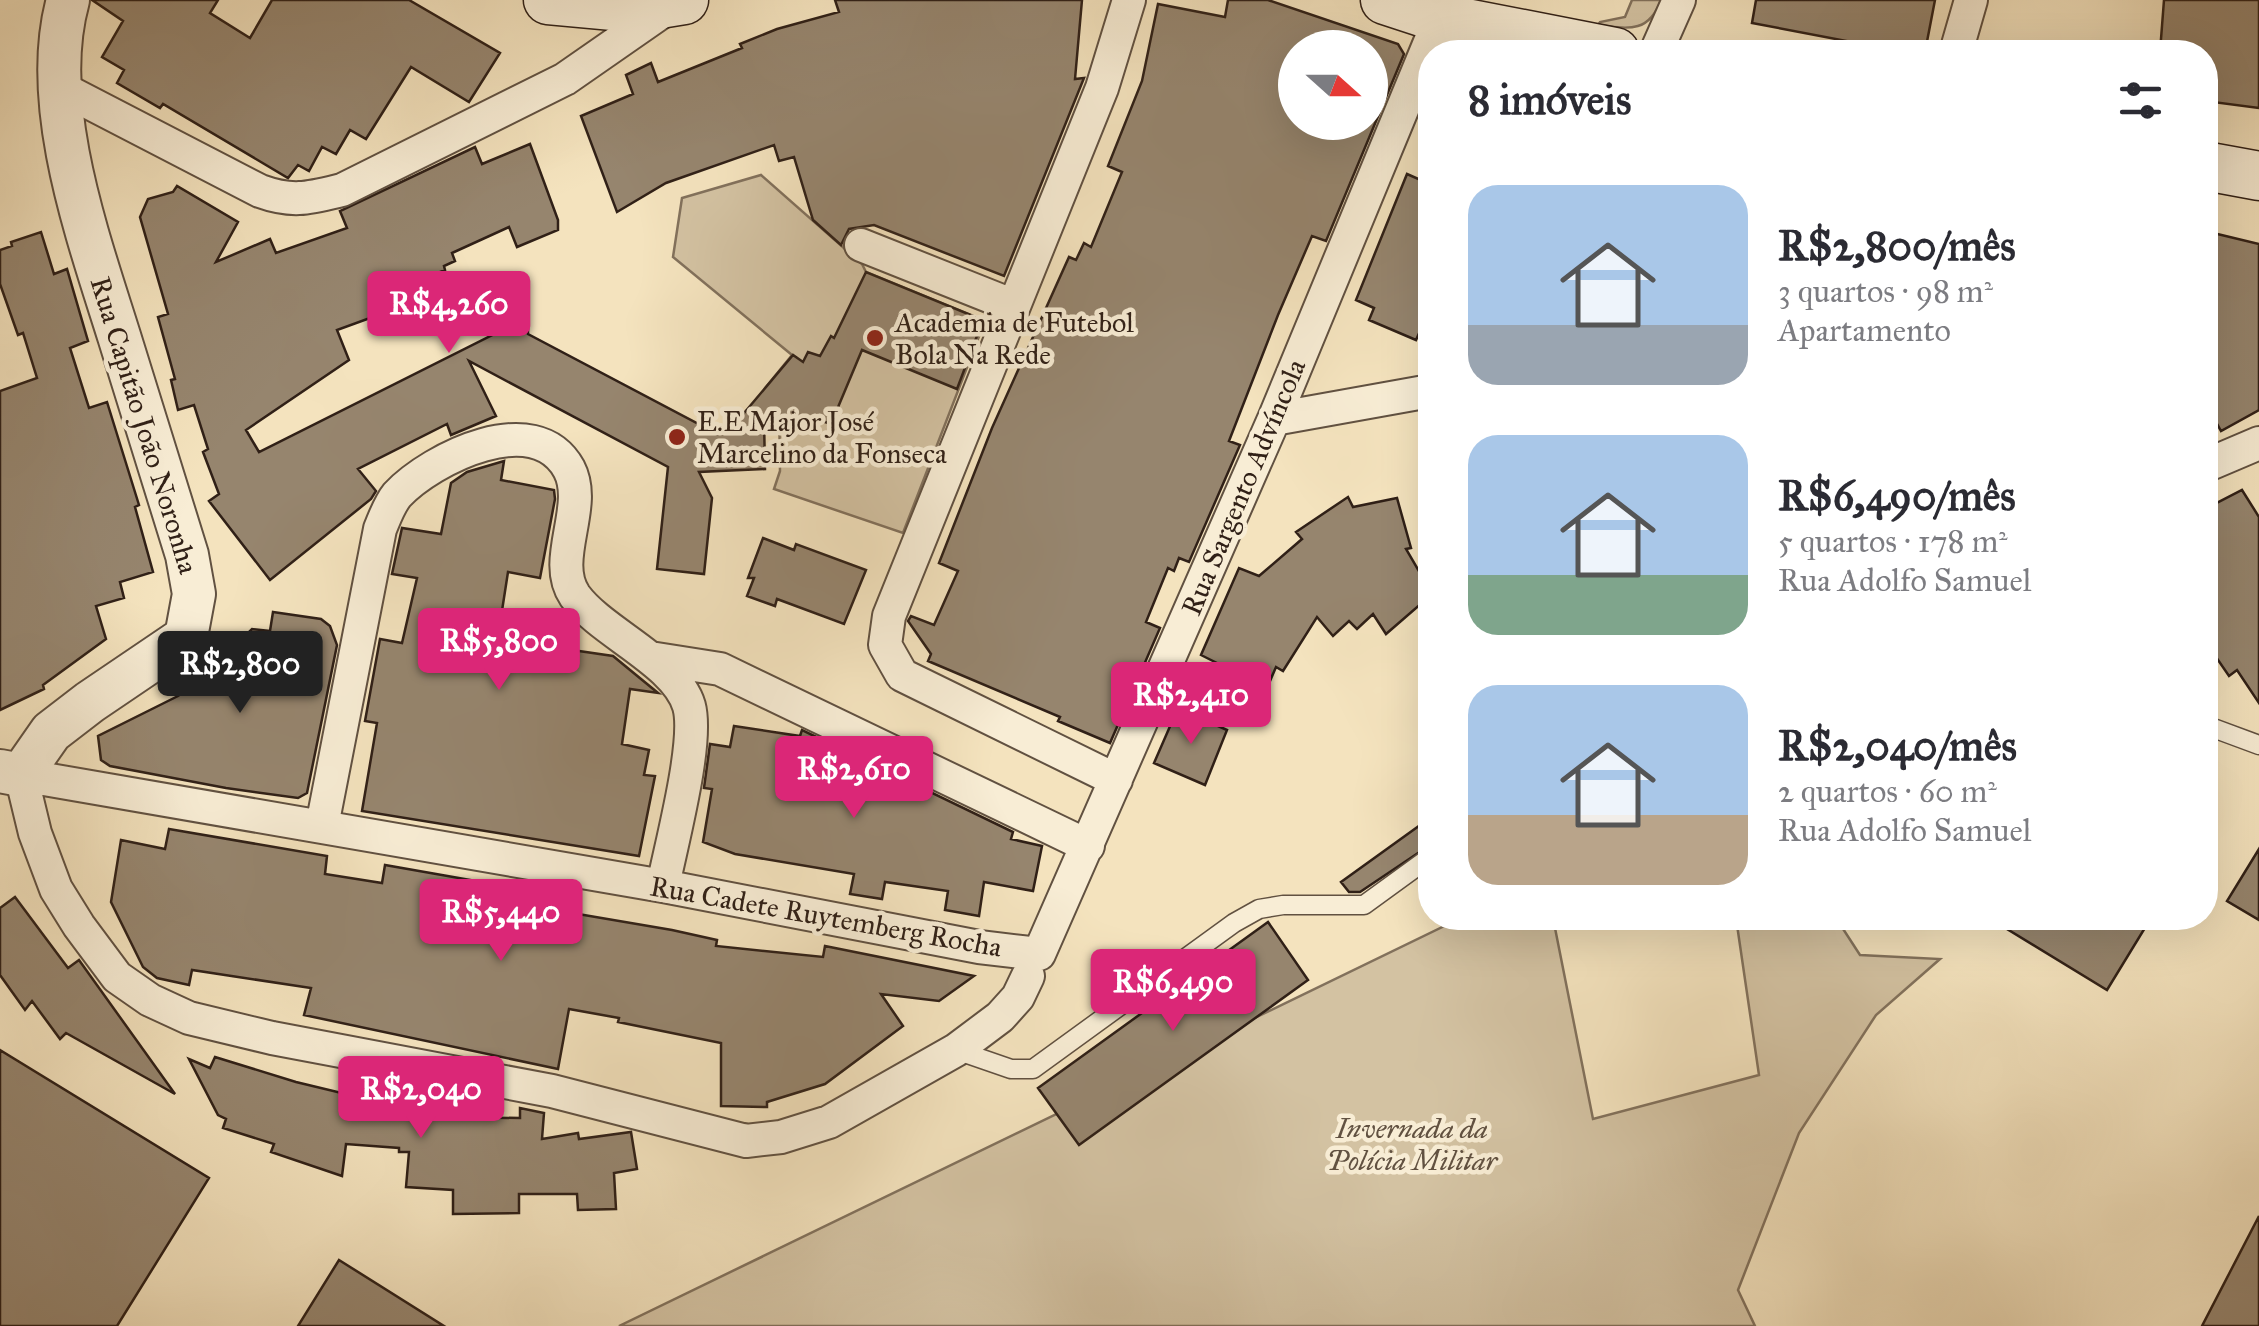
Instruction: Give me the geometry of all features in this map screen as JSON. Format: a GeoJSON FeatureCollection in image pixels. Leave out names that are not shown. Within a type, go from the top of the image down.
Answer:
{"type":"FeatureCollection","features":[{"type":"Feature","properties":{"kind":"main road"},"geometry":{"type":"LineString","coordinates":[[548,0],[635,8],[678,2]]}},
{"type":"Feature","properties":{"kind":"main road"},"geometry":{"type":"LineString","coordinates":[[1385,0],[1440,18],[1553,40]]}},
{"type":"Feature","properties":{"kind":"main road"},"geometry":{"type":"LineString","coordinates":[[2218,168],[2259,176]]}},
{"type":"Feature","properties":{"kind":"street","name":"Rua Capitão João Noronha"},"geometry":{"type":"LineString","coordinates":[[10,773],[63,723],[186,637],[194,594],[187,556],[76,199],[61,88],[59,31],[68,0]]}},
{"type":"Feature","properties":{"kind":"street"},"geometry":{"type":"LineString","coordinates":[[1116,780],[902,675],[886,644],[889,616],[1102,88],[1128,0]]}},
{"type":"Feature","properties":{"kind":"street"},"geometry":{"type":"LineString","coordinates":[[1661,40],[1678,0]]}},
{"type":"Feature","properties":{"kind":"street"},"geometry":{"type":"LineString","coordinates":[[1959,40],[1971,0]]}},
{"type":"Feature","properties":{"kind":"street"},"geometry":{"type":"LineString","coordinates":[[61,88],[260,192],[286,200],[311,198],[342,190],[535,96],[678,2]]}},
{"type":"Feature","properties":{"kind":"street","name":"Rua Sargento Advíncola"},"geometry":{"type":"LineString","coordinates":[[1431,40],[1440,18]]}},
{"type":"Feature","properties":{"kind":"street","name":"Rua Sargento Advíncola"},"geometry":{"type":"LineString","coordinates":[[10,773],[49,870],[78,926],[117,977],[150,1000],[189,1018],[272,1038],[552,1091],[746,1141],[781,1137],[829,1122],[956,1050],[1000,1017],[1018,997],[1274,419],[1418,71]]}},
{"type":"Feature","properties":{"kind":"street"},"geometry":{"type":"LineString","coordinates":[[861,245],[1014,306]]}},
{"type":"Feature","properties":{"kind":"street"},"geometry":{"type":"LineString","coordinates":[[1274,419],[1418,393]]}},
{"type":"Feature","properties":{"kind":"street"},"geometry":{"type":"LineString","coordinates":[[322,826],[380,529],[395,498],[434,467],[482,445],[510,440],[535,442],[552,450],[569,470],[575,489],[569,554],[573,593],[587,609],[650,658],[688,702],[692,724],[689,751],[663,886]]}},
{"type":"Feature","properties":{"kind":"street"},"geometry":{"type":"LineString","coordinates":[[2218,460],[2259,443]]}},
{"type":"Feature","properties":{"kind":"street"},"geometry":{"type":"LineString","coordinates":[[650,658],[720,669],[1088,846]]}},
{"type":"Feature","properties":{"kind":"street","name":"Rua Cadete Ruytemberg Rocha"},"geometry":{"type":"LineString","coordinates":[[10,773],[663,886],[979,947],[1034,965]]}},
{"type":"Feature","properties":{"kind":"lane"},"geometry":{"type":"LineString","coordinates":[[2218,729],[2259,745]]}},
{"type":"Feature","properties":{"kind":"lane"},"geometry":{"type":"LineString","coordinates":[[956,1050],[1010,1069],[1033,1069],[1234,923],[1260,909],[1283,905],[1364,905],[1418,866]]}},
{"type":"Feature","properties":{"kind":"green space"},"geometry":{"type":"Polygon","coordinates":[[[1632,0],[1661,0],[1650,18],[1637,26],[1598,25],[1625,17],[1632,0]]]}},
{"type":"Feature","properties":{"kind":"green space","name":"Academia de Futebol Bola Na Rede"},"geometry":{"type":"Polygon","coordinates":[[[761,175],[862,264],[866,272],[985,321],[903,533],[774,489],[780,471],[779,396],[766,387],[792,355],[673,257],[682,198],[761,175]]]}},
{"type":"Feature","properties":{"kind":"green space","name":"Invernada da Polícia Militar"},"geometry":{"type":"Polygon","coordinates":[[[1436,930],[1555,930],[1593,1119],[1759,1075],[1738,930],[1844,930],[1860,955],[1940,959],[1876,1015],[1799,1133],[1738,1290],[1755,1326],[619,1326],[1436,930]]]}},
{"type":"Feature","properties":{"kind":"building"},"geometry":{"type":"Polygon","coordinates":[[[92,0],[218,0],[210,13],[250,38],[272,0],[409,0],[500,53],[469,102],[411,67],[366,139],[350,130],[336,154],[322,147],[309,171],[298,165],[288,178],[163,104],[160,108],[117,83],[124,70],[102,57],[123,21],[92,0]]]}},
{"type":"Feature","properties":{"kind":"building"},"geometry":{"type":"Polygon","coordinates":[[[835,0],[1082,0],[1075,79],[1084,78],[1004,276],[874,225],[849,229],[841,245],[813,220],[794,157],[779,161],[774,145],[666,183],[617,212],[581,116],[633,94],[626,75],[651,63],[658,82],[742,48],[740,44],[777,29],[839,12],[835,0]]]}},
{"type":"Feature","properties":{"kind":"building"},"geometry":{"type":"Polygon","coordinates":[[[1228,0],[1268,0],[1357,30],[1278,30],[1278,140],[1368,140],[1326,241],[1312,236],[1278,315],[1229,441],[1240,445],[1189,562],[1179,558],[1174,571],[1168,568],[1146,622],[1160,628],[1110,743],[1058,721],[1060,717],[928,661],[931,654],[908,621],[911,616],[934,625],[958,571],[939,563],[992,428],[1069,257],[1076,260],[1084,243],[1091,247],[1122,172],[1108,166],[1142,81],[1158,4],[1225,17],[1228,0]]]}},
{"type":"Feature","properties":{"kind":"building"},"geometry":{"type":"Polygon","coordinates":[[[1756,0],[1935,0],[1927,40],[1841,40],[1752,23],[1756,0]]]}},
{"type":"Feature","properties":{"kind":"building"},"geometry":{"type":"Polygon","coordinates":[[[2164,0],[2259,0],[2259,108],[2218,103],[2218,40],[2161,40],[2164,0]]]}},
{"type":"Feature","properties":{"kind":"building"},"geometry":{"type":"Polygon","coordinates":[[[1388,41],[1398,44],[1404,54],[1388,92],[1388,41]]]}},
{"type":"Feature","properties":{"kind":"building"},"geometry":{"type":"Polygon","coordinates":[[[530,144],[558,220],[558,230],[517,247],[509,227],[452,253],[455,261],[444,266],[445,270],[396,291],[403,306],[337,330],[349,360],[246,430],[259,452],[528,317],[528,334],[712,431],[739,419],[793,355],[803,362],[808,352],[820,356],[831,336],[834,338],[866,272],[983,320],[957,389],[862,350],[831,424],[806,416],[764,419],[765,469],[699,472],[712,498],[704,574],[657,569],[668,467],[469,361],[496,416],[451,435],[447,424],[358,469],[376,491],[371,499],[270,580],[209,501],[219,494],[203,452],[208,449],[194,405],[178,410],[171,380],[175,379],[158,317],[168,314],[140,217],[148,199],[173,192],[177,186],[238,222],[216,262],[270,239],[276,253],[347,228],[340,211],[475,147],[482,164],[530,144]]]}},
{"type":"Feature","properties":{"kind":"building"},"geometry":{"type":"Polygon","coordinates":[[[1407,174],[1418,179],[1416,340],[1369,320],[1374,308],[1356,300],[1407,174]]]}},
{"type":"Feature","properties":{"kind":"building"},"geometry":{"type":"Polygon","coordinates":[[[41,232],[54,274],[67,269],[88,341],[70,348],[89,408],[107,402],[139,505],[135,507],[153,572],[120,582],[124,598],[96,606],[106,639],[43,685],[44,689],[0,710],[0,391],[37,378],[23,333],[18,335],[0,284],[0,250],[41,232]]]}},
{"type":"Feature","properties":{"kind":"building"},"geometry":{"type":"Polygon","coordinates":[[[2218,234],[2259,244],[2259,410],[2221,431],[2218,234]]]}},
{"type":"Feature","properties":{"kind":"building"},"geometry":{"type":"Polygon","coordinates":[[[504,461],[501,480],[554,490],[555,499],[540,578],[508,572],[499,630],[538,645],[613,656],[658,693],[630,689],[622,744],[649,750],[644,775],[655,776],[639,856],[362,811],[377,723],[365,721],[380,639],[402,643],[417,578],[392,574],[402,528],[441,534],[451,483],[467,472],[504,461]]]}},
{"type":"Feature","properties":{"kind":"building"},"geometry":{"type":"Polygon","coordinates":[[[2242,490],[2259,517],[2259,703],[2237,670],[2229,676],[2218,660],[2218,502],[2242,490]]]}},
{"type":"Feature","properties":{"kind":"building"},"geometry":{"type":"Polygon","coordinates":[[[1348,497],[1353,507],[1397,498],[1411,548],[1406,549],[1418,570],[1418,606],[1386,634],[1373,614],[1357,629],[1349,621],[1333,636],[1317,617],[1283,671],[1276,667],[1267,688],[1201,655],[1239,568],[1259,576],[1302,539],[1296,532],[1348,497]]]}},
{"type":"Feature","properties":{"kind":"building"},"geometry":{"type":"Polygon","coordinates":[[[763,538],[794,550],[796,544],[866,570],[844,624],[777,599],[775,606],[747,596],[754,578],[748,578],[763,538]]]}},
{"type":"Feature","properties":{"kind":"building"},"geometry":{"type":"Polygon","coordinates":[[[273,612],[321,619],[330,626],[337,645],[307,793],[298,798],[226,788],[110,766],[101,760],[98,736],[178,696],[198,682],[252,629],[270,631],[273,612]]]}},
{"type":"Feature","properties":{"kind":"building"},"geometry":{"type":"Polygon","coordinates":[[[1178,708],[1227,730],[1205,785],[1154,763],[1178,708]]]}},
{"type":"Feature","properties":{"kind":"building"},"geometry":{"type":"Polygon","coordinates":[[[734,726],[800,736],[802,730],[1013,832],[1011,839],[1042,846],[1033,891],[984,882],[979,916],[945,910],[948,891],[885,882],[882,899],[850,894],[854,874],[735,854],[703,842],[712,789],[704,788],[710,744],[730,747],[734,726]]]}},
{"type":"Feature","properties":{"kind":"building"},"geometry":{"type":"Polygon","coordinates":[[[1418,827],[1418,853],[1360,892],[1349,892],[1341,882],[1418,827]]]}},
{"type":"Feature","properties":{"kind":"building"},"geometry":{"type":"Polygon","coordinates":[[[169,829],[327,856],[325,874],[382,883],[385,865],[533,891],[531,906],[672,930],[717,940],[716,946],[823,957],[825,946],[974,976],[939,1001],[881,994],[903,1026],[825,1084],[767,1102],[767,1107],[721,1106],[721,1043],[618,1022],[619,1018],[569,1009],[558,1069],[304,1015],[311,988],[192,970],[189,985],[157,978],[143,967],[111,902],[121,840],[165,849],[169,829]]]}},
{"type":"Feature","properties":{"kind":"building"},"geometry":{"type":"Polygon","coordinates":[[[2259,849],[2259,920],[2227,901],[2259,849]]]}},
{"type":"Feature","properties":{"kind":"building"},"geometry":{"type":"Polygon","coordinates":[[[15,897],[68,968],[79,960],[175,1094],[66,1033],[60,1039],[32,1001],[25,1010],[0,975],[0,908],[15,897]]]}},
{"type":"Feature","properties":{"kind":"building"},"geometry":{"type":"Polygon","coordinates":[[[1268,922],[1308,980],[1079,1145],[1038,1088],[1268,922]]]}},
{"type":"Feature","properties":{"kind":"building"},"geometry":{"type":"Polygon","coordinates":[[[2009,930],[2144,930],[2107,990],[2009,930]]]}},
{"type":"Feature","properties":{"kind":"building"},"geometry":{"type":"Polygon","coordinates":[[[0,1050],[209,1178],[117,1326],[0,1326],[0,1050]]]}},
{"type":"Feature","properties":{"kind":"building"},"geometry":{"type":"Polygon","coordinates":[[[215,1057],[387,1104],[387,1092],[413,1095],[412,1108],[436,1109],[436,1117],[520,1118],[520,1108],[544,1113],[542,1139],[578,1133],[579,1139],[631,1132],[637,1169],[614,1173],[616,1209],[578,1210],[577,1194],[519,1194],[519,1213],[453,1214],[453,1190],[406,1187],[409,1152],[399,1152],[399,1148],[346,1144],[342,1176],[271,1152],[274,1144],[223,1128],[226,1119],[218,1115],[189,1059],[210,1068],[215,1057]]]}},
{"type":"Feature","properties":{"kind":"building"},"geometry":{"type":"Polygon","coordinates":[[[2259,1216],[2259,1326],[2202,1326],[2259,1216]]]}},
{"type":"Feature","properties":{"kind":"building"},"geometry":{"type":"Polygon","coordinates":[[[339,1260],[444,1326],[298,1326],[339,1260]]]}},
{"type":"Feature","properties":{"kind":"place","name":"Academia de Futebol Bola Na Rede"},"geometry":{"type":"Point","coordinates":[875,338]}},
{"type":"Feature","properties":{"kind":"place","name":"E.E Major José Marcelino da Fonseca"},"geometry":{"type":"Point","coordinates":[677,437]}}]}
